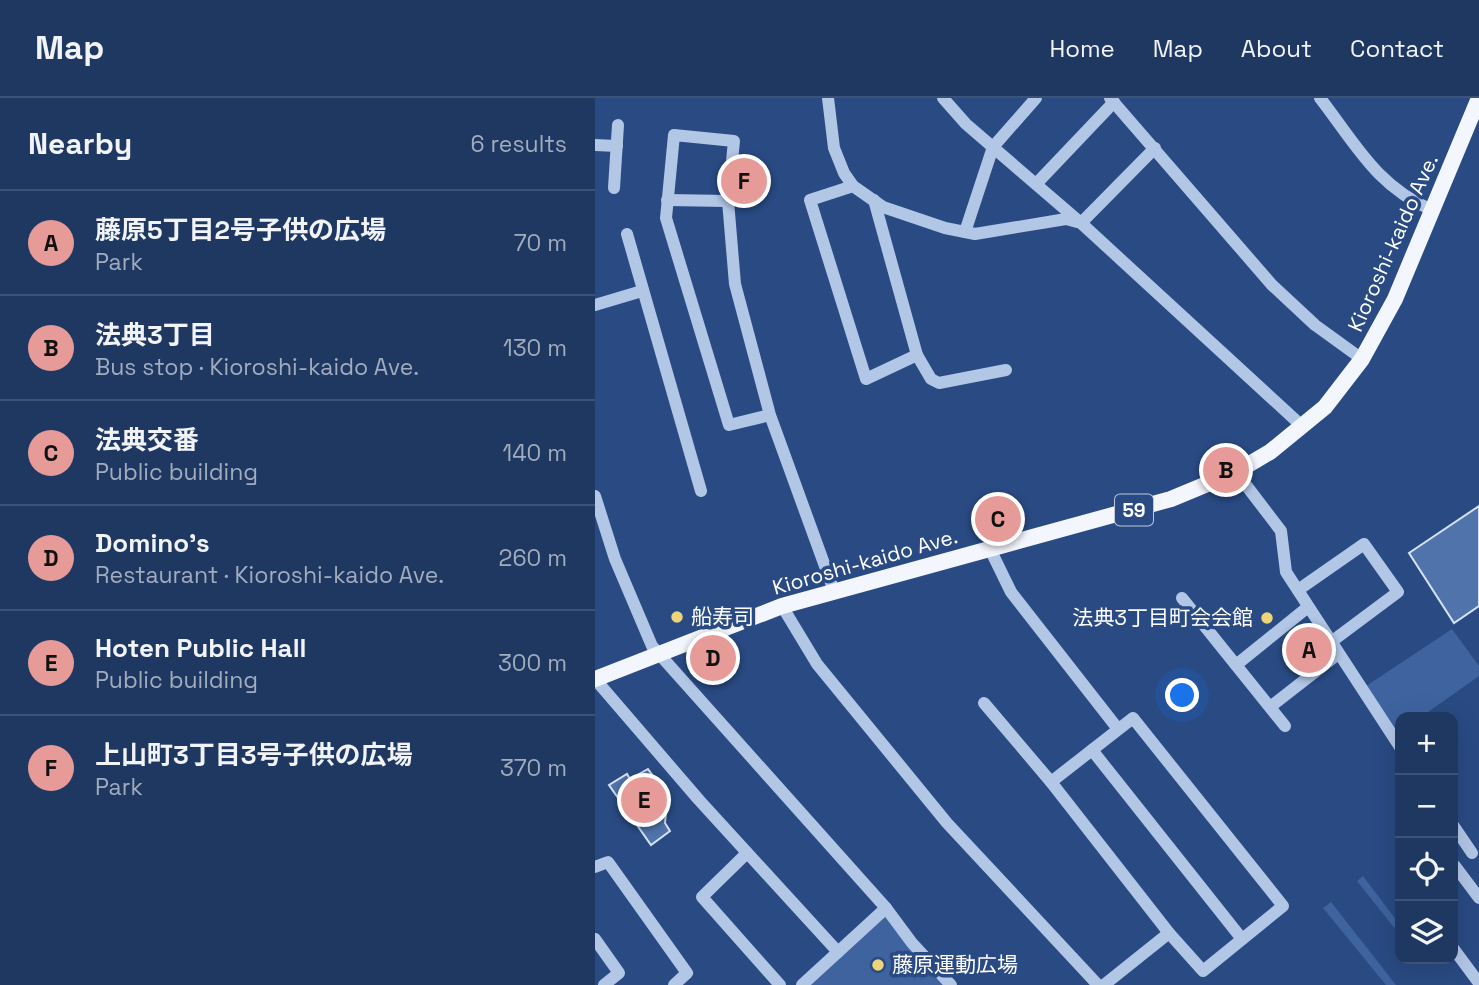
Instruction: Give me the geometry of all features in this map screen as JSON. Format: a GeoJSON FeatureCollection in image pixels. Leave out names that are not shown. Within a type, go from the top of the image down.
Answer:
{"type":"FeatureCollection","features":[{"type":"Feature","properties":{"kind":"main road","name":"Kioroshi-kaido Ave."},"geometry":{"type":"LineString","coordinates":[[595,679],[782,606],[1171,499],[1237,472],[1270,452],[1325,407],[1362,359],[1395,299],[1473,101]]}},
{"type":"Feature","properties":{"kind":"street"},"geometry":{"type":"LineString","coordinates":[[828,98],[834,148],[844,173],[853,186],[883,207],[945,228],[975,234],[1066,219],[1081,223]]}},
{"type":"Feature","properties":{"kind":"street"},"geometry":{"type":"LineString","coordinates":[[943,98],[966,124],[1037,183],[1303,427]]}},
{"type":"Feature","properties":{"kind":"street"},"geometry":{"type":"LineString","coordinates":[[965,232],[993,147],[1036,98]]}},
{"type":"Feature","properties":{"kind":"street"},"geometry":{"type":"LineString","coordinates":[[1319,98],[1377,174],[1417,204],[1431,210]]}},
{"type":"Feature","properties":{"kind":"street"},"geometry":{"type":"LineString","coordinates":[[1037,183],[1112,100],[1272,285],[1315,325],[1362,359]]}},
{"type":"Feature","properties":{"kind":"street"},"geometry":{"type":"LineString","coordinates":[[614,188],[618,125]]}},
{"type":"Feature","properties":{"kind":"street"},"geometry":{"type":"LineString","coordinates":[[770,415],[729,425],[666,218],[674,135],[734,141],[728,201],[735,284],[770,415],[834,591]]}},
{"type":"Feature","properties":{"kind":"street"},"geometry":{"type":"LineString","coordinates":[[595,145],[617,146]]}},
{"type":"Feature","properties":{"kind":"street"},"geometry":{"type":"LineString","coordinates":[[1081,223],[1155,148]]}},
{"type":"Feature","properties":{"kind":"street"},"geometry":{"type":"LineString","coordinates":[[853,186],[810,200],[866,379],[917,355]]}},
{"type":"Feature","properties":{"kind":"street"},"geometry":{"type":"LineString","coordinates":[[667,200],[728,201]]}},
{"type":"Feature","properties":{"kind":"street"},"geometry":{"type":"LineString","coordinates":[[874,200],[917,355],[931,379],[939,383],[1006,370]]}},
{"type":"Feature","properties":{"kind":"street"},"geometry":{"type":"LineString","coordinates":[[627,234],[701,491]]}},
{"type":"Feature","properties":{"kind":"street"},"geometry":{"type":"LineString","coordinates":[[595,305],[642,291]]}},
{"type":"Feature","properties":{"kind":"street"},"geometry":{"type":"LineString","coordinates":[[1237,472],[1281,531],[1286,572],[1395,740]]}},
{"type":"Feature","properties":{"kind":"street"},"geometry":{"type":"LineString","coordinates":[[595,496],[615,559],[652,646],[886,908],[912,943],[951,985]]}},
{"type":"Feature","properties":{"kind":"street"},"geometry":{"type":"LineString","coordinates":[[1298,590],[1364,544],[1398,592],[1331,642]]}},
{"type":"Feature","properties":{"kind":"street"},"geometry":{"type":"LineString","coordinates":[[990,549],[1011,592],[1118,729]]}},
{"type":"Feature","properties":{"kind":"street"},"geometry":{"type":"LineString","coordinates":[[1182,598],[1285,726]]}},
{"type":"Feature","properties":{"kind":"street"},"geometry":{"type":"LineString","coordinates":[[782,606],[817,664],[947,823],[1098,985]]}},
{"type":"Feature","properties":{"kind":"street"},"geometry":{"type":"LineString","coordinates":[[1236,666],[1308,607]]}},
{"type":"Feature","properties":{"kind":"street"},"geometry":{"type":"LineString","coordinates":[[1270,707],[1338,654]]}},
{"type":"Feature","properties":{"kind":"street"},"geometry":{"type":"LineString","coordinates":[[595,679],[747,853],[838,952]]}},
{"type":"Feature","properties":{"kind":"street"},"geometry":{"type":"LineString","coordinates":[[984,703],[1051,782],[1169,933],[1203,971],[1283,906],[1133,718],[1051,782]]}},
{"type":"Feature","properties":{"kind":"street"},"geometry":{"type":"LineString","coordinates":[[1092,750],[1242,939]]}},
{"type":"Feature","properties":{"kind":"street"},"geometry":{"type":"LineString","coordinates":[[1458,831],[1475,851],[1458,864]]}},
{"type":"Feature","properties":{"kind":"street"},"geometry":{"type":"LineString","coordinates":[[747,853],[702,897],[780,985]]}},
{"type":"Feature","properties":{"kind":"street"},"geometry":{"type":"LineString","coordinates":[[595,867],[608,862],[687,973],[674,985]]}},
{"type":"Feature","properties":{"kind":"street"},"geometry":{"type":"LineString","coordinates":[[1458,872],[1479,898]]}},
{"type":"Feature","properties":{"kind":"street"},"geometry":{"type":"LineString","coordinates":[[802,985],[886,908]]}},
{"type":"Feature","properties":{"kind":"street"},"geometry":{"type":"LineString","coordinates":[[1104,985],[1169,933]]}},
{"type":"Feature","properties":{"kind":"street"},"geometry":{"type":"LineString","coordinates":[[595,939],[619,973],[604,985]]}},
{"type":"Feature","properties":{"kind":"street"},"geometry":{"type":"LineString","coordinates":[[1458,955],[1479,983]]}},
{"type":"Feature","properties":{"kind":"shaded area"},"geometry":{"type":"Polygon","coordinates":[[[736,161],[759,164],[752,199],[731,204],[736,161]]]}},
{"type":"Feature","properties":{"kind":"shaded area"},"geometry":{"type":"Polygon","coordinates":[[[1452,629],[1479,666],[1479,676],[1428,712],[1395,712],[1395,731],[1366,686],[1452,629]]]}},
{"type":"Feature","properties":{"kind":"shaded area"},"geometry":{"type":"Polygon","coordinates":[[[1316,631],[1326,646],[1325,657],[1304,673],[1288,653],[1316,631]]]}},
{"type":"Feature","properties":{"kind":"shaded area"},"geometry":{"type":"Polygon","coordinates":[[[1363,876],[1395,918],[1395,929],[1357,881],[1363,876]]]}},
{"type":"Feature","properties":{"kind":"shaded area"},"geometry":{"type":"Polygon","coordinates":[[[1331,902],[1396,985],[1386,985],[1323,908],[1331,902]]]}},
{"type":"Feature","properties":{"kind":"shaded area","name":"藤原運動広場"},"geometry":{"type":"Polygon","coordinates":[[[885,916],[944,985],[808,985],[885,916]]]}},
{"type":"Feature","properties":{"kind":"building"},"geometry":{"type":"Polygon","coordinates":[[[1479,506],[1479,606],[1454,623],[1409,553],[1479,506]]]}},
{"type":"Feature","properties":{"kind":"building"},"geometry":{"type":"Polygon","coordinates":[[[648,769],[670,800],[667,803],[665,823],[670,831],[651,845],[609,785],[627,774],[630,779],[648,769]]]}},
{"type":"Feature","properties":{"kind":"place","name":"上山町3丁目3号子供の広場"},"geometry":{"type":"Point","coordinates":[744,181]}},
{"type":"Feature","properties":{"kind":"place","name":"法典3丁目"},"geometry":{"type":"Point","coordinates":[1226,470]}},
{"type":"Feature","properties":{"kind":"place","name":"法典交番"},"geometry":{"type":"Point","coordinates":[998,519]}},
{"type":"Feature","properties":{"kind":"place","name":"船寿司"},"geometry":{"type":"Point","coordinates":[677,617]}},
{"type":"Feature","properties":{"kind":"place","name":"法典3丁目町会会館"},"geometry":{"type":"Point","coordinates":[1267,618]}},
{"type":"Feature","properties":{"kind":"place","name":"藤原5丁目2号子供の広場"},"geometry":{"type":"Point","coordinates":[1309,650]}},
{"type":"Feature","properties":{"kind":"place","name":"Domino's"},"geometry":{"type":"Point","coordinates":[713,658]}},
{"type":"Feature","properties":{"kind":"place","name":"Hoten Public Hall"},"geometry":{"type":"Point","coordinates":[644,800]}},
{"type":"Feature","properties":{"kind":"place","name":"藤原運動広場"},"geometry":{"type":"Point","coordinates":[878,965]}}]}
